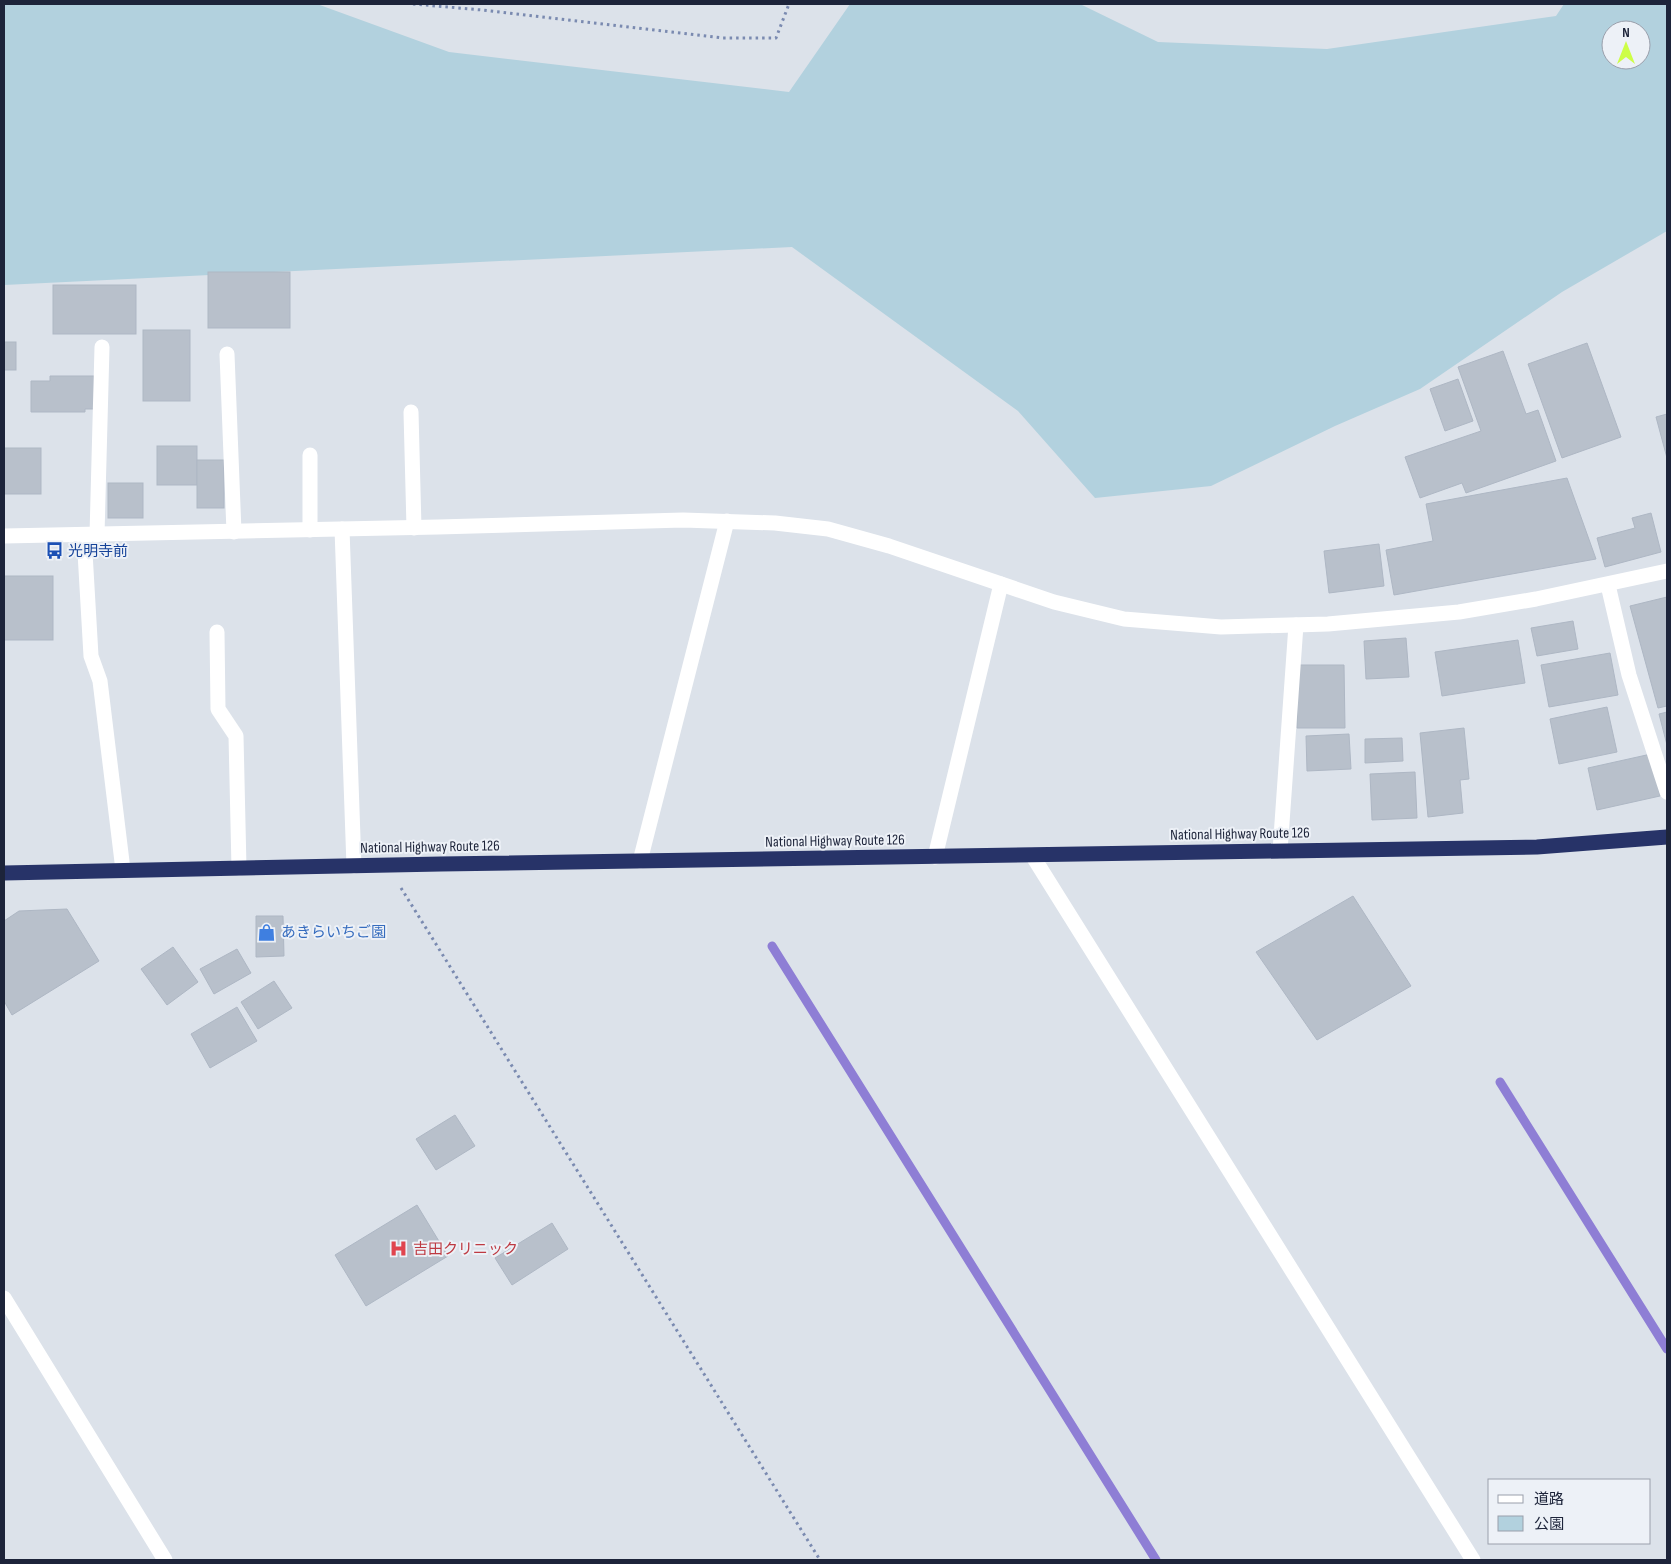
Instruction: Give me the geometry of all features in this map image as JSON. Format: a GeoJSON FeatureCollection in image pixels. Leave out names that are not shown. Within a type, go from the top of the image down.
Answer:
{"type":"FeatureCollection","features":[{"type":"Feature","properties":{"kind":"highway","name":"National Highway Route 126"},"geometry":{"type":"LineString","coordinates":[[4,873],[386,865],[1537,847],[1667,837]]}},
{"type":"Feature","properties":{"kind":"street"},"geometry":{"type":"LineString","coordinates":[[102,346],[91,535],[91,656],[100,681],[123,870]]}},
{"type":"Feature","properties":{"kind":"street"},"geometry":{"type":"LineString","coordinates":[[227,354],[234,532]]}},
{"type":"Feature","properties":{"kind":"street"},"geometry":{"type":"LineString","coordinates":[[411,412],[414,528]]}},
{"type":"Feature","properties":{"kind":"street"},"geometry":{"type":"LineString","coordinates":[[310,455],[310,530]]}},
{"type":"Feature","properties":{"kind":"street"},"geometry":{"type":"LineString","coordinates":[[4,536],[342,530],[683,520],[775,523],[828,529],[889,546],[1054,602],[1124,619],[1221,627],[1296,625],[1459,612],[1536,600],[1667,571]]}},
{"type":"Feature","properties":{"kind":"street"},"geometry":{"type":"LineString","coordinates":[[640,861],[727,521]]}},
{"type":"Feature","properties":{"kind":"street"},"geometry":{"type":"LineString","coordinates":[[342,530],[354,866]]}},
{"type":"Feature","properties":{"kind":"street"},"geometry":{"type":"LineString","coordinates":[[935,856],[1002,584]]}},
{"type":"Feature","properties":{"kind":"street"},"geometry":{"type":"LineString","coordinates":[[1608,585],[1629,675],[1667,792]]}},
{"type":"Feature","properties":{"kind":"street"},"geometry":{"type":"LineString","coordinates":[[1280,851],[1296,625]]}},
{"type":"Feature","properties":{"kind":"street"},"geometry":{"type":"LineString","coordinates":[[217,632],[218,709],[236,736],[239,868]]}},
{"type":"Feature","properties":{"kind":"street"},"geometry":{"type":"LineString","coordinates":[[1032,855],[1473,1560]]}},
{"type":"Feature","properties":{"kind":"street"},"geometry":{"type":"LineString","coordinates":[[4,1298],[165,1560]]}},
{"type":"Feature","properties":{"kind":"path"},"geometry":{"type":"LineString","coordinates":[[413,4],[492,11],[723,38],[776,38],[789,4]]}},
{"type":"Feature","properties":{"kind":"path"},"geometry":{"type":"LineString","coordinates":[[386,865],[820,1560]]}},
{"type":"Feature","properties":{"kind":"green space"},"geometry":{"type":"Polygon","coordinates":[[[4,4],[317,4],[449,52],[789,92],[850,4],[1080,4],[1158,42],[1327,49],[1556,16],[1564,4],[1667,4],[1667,231],[1562,292],[1420,389],[1335,426],[1211,486],[1095,498],[1018,411],[792,247],[4,285],[4,4]]]}},
{"type":"Feature","properties":{"kind":"building"},"geometry":{"type":"Polygon","coordinates":[[[208,272],[290,272],[290,328],[208,328],[208,272]]]}},
{"type":"Feature","properties":{"kind":"building"},"geometry":{"type":"Polygon","coordinates":[[[53,285],[136,285],[136,334],[53,334],[53,285]]]}},
{"type":"Feature","properties":{"kind":"building"},"geometry":{"type":"Polygon","coordinates":[[[143,330],[190,330],[190,401],[143,401],[143,330]]]}},
{"type":"Feature","properties":{"kind":"building"},"geometry":{"type":"Polygon","coordinates":[[[4,342],[16,342],[16,370],[4,370],[4,342]]]}},
{"type":"Feature","properties":{"kind":"building"},"geometry":{"type":"Polygon","coordinates":[[[1587,343],[1621,437],[1562,458],[1528,364],[1587,343]]]}},
{"type":"Feature","properties":{"kind":"building"},"geometry":{"type":"Polygon","coordinates":[[[1503,351],[1526,414],[1538,410],[1556,461],[1466,493],[1462,483],[1420,498],[1405,457],[1481,431],[1458,367],[1503,351]]]}},
{"type":"Feature","properties":{"kind":"building"},"geometry":{"type":"Polygon","coordinates":[[[50,376],[94,376],[94,409],[85,409],[85,412],[31,412],[31,381],[50,381],[50,376]]]}},
{"type":"Feature","properties":{"kind":"building"},"geometry":{"type":"Polygon","coordinates":[[[1458,379],[1473,421],[1445,431],[1430,389],[1458,379]]]}},
{"type":"Feature","properties":{"kind":"building"},"geometry":{"type":"Polygon","coordinates":[[[1667,414],[1667,458],[1656,417],[1667,414]]]}},
{"type":"Feature","properties":{"kind":"building"},"geometry":{"type":"Polygon","coordinates":[[[157,446],[197,446],[197,485],[157,485],[157,446]]]}},
{"type":"Feature","properties":{"kind":"building"},"geometry":{"type":"Polygon","coordinates":[[[4,448],[41,448],[41,494],[4,494],[4,448]]]}},
{"type":"Feature","properties":{"kind":"building"},"geometry":{"type":"Polygon","coordinates":[[[197,460],[224,460],[224,508],[197,508],[197,460]]]}},
{"type":"Feature","properties":{"kind":"building"},"geometry":{"type":"Polygon","coordinates":[[[1567,478],[1596,559],[1394,595],[1386,550],[1433,541],[1426,504],[1567,478]]]}},
{"type":"Feature","properties":{"kind":"building"},"geometry":{"type":"Polygon","coordinates":[[[108,483],[143,483],[143,518],[108,518],[108,483]]]}},
{"type":"Feature","properties":{"kind":"building"},"geometry":{"type":"Polygon","coordinates":[[[1651,513],[1661,552],[1605,567],[1597,538],[1635,528],[1632,518],[1651,513]]]}},
{"type":"Feature","properties":{"kind":"building"},"geometry":{"type":"Polygon","coordinates":[[[1379,544],[1384,586],[1329,593],[1324,551],[1379,544]]]}},
{"type":"Feature","properties":{"kind":"building"},"geometry":{"type":"Polygon","coordinates":[[[4,576],[53,576],[53,640],[4,640],[4,576]]]}},
{"type":"Feature","properties":{"kind":"building"},"geometry":{"type":"Polygon","coordinates":[[[1667,597],[1667,706],[1658,708],[1630,606],[1667,597]]]}},
{"type":"Feature","properties":{"kind":"building"},"geometry":{"type":"Polygon","coordinates":[[[1573,621],[1578,649],[1537,656],[1531,628],[1573,621]]]}},
{"type":"Feature","properties":{"kind":"building"},"geometry":{"type":"Polygon","coordinates":[[[1406,638],[1409,677],[1366,679],[1364,641],[1406,638]]]}},
{"type":"Feature","properties":{"kind":"building"},"geometry":{"type":"Polygon","coordinates":[[[1518,640],[1525,683],[1442,696],[1435,652],[1518,640]]]}},
{"type":"Feature","properties":{"kind":"building"},"geometry":{"type":"Polygon","coordinates":[[[1610,653],[1618,695],[1549,707],[1541,665],[1610,653]]]}},
{"type":"Feature","properties":{"kind":"building"},"geometry":{"type":"Polygon","coordinates":[[[1297,665],[1344,665],[1345,728],[1297,728],[1297,665]]]}},
{"type":"Feature","properties":{"kind":"building"},"geometry":{"type":"Polygon","coordinates":[[[1607,707],[1617,752],[1559,764],[1550,719],[1607,707]]]}},
{"type":"Feature","properties":{"kind":"building"},"geometry":{"type":"Polygon","coordinates":[[[1667,712],[1667,745],[1659,714],[1667,712]]]}},
{"type":"Feature","properties":{"kind":"building"},"geometry":{"type":"Polygon","coordinates":[[[1464,728],[1469,779],[1460,780],[1463,813],[1428,817],[1420,733],[1464,728]]]}},
{"type":"Feature","properties":{"kind":"building"},"geometry":{"type":"Polygon","coordinates":[[[1349,734],[1351,769],[1307,771],[1306,736],[1349,734]]]}},
{"type":"Feature","properties":{"kind":"building"},"geometry":{"type":"Polygon","coordinates":[[[1402,738],[1403,761],[1365,763],[1365,739],[1402,738]]]}},
{"type":"Feature","properties":{"kind":"building"},"geometry":{"type":"Polygon","coordinates":[[[1651,754],[1660,796],[1597,810],[1588,768],[1651,754]]]}},
{"type":"Feature","properties":{"kind":"building"},"geometry":{"type":"Polygon","coordinates":[[[1415,772],[1417,818],[1372,820],[1370,774],[1415,772]]]}},
{"type":"Feature","properties":{"kind":"building"},"geometry":{"type":"Polygon","coordinates":[[[1353,896],[1411,986],[1317,1040],[1256,952],[1353,896]]]}},
{"type":"Feature","properties":{"kind":"building"},"geometry":{"type":"Polygon","coordinates":[[[67,909],[99,961],[12,1015],[4,1001],[4,921],[19,911],[67,909]]]}},
{"type":"Feature","properties":{"kind":"building"},"geometry":{"type":"Polygon","coordinates":[[[256,916],[283,916],[284,956],[256,957],[256,916]]]}},
{"type":"Feature","properties":{"kind":"building"},"geometry":{"type":"Polygon","coordinates":[[[173,947],[198,982],[167,1005],[141,969],[173,947]]]}},
{"type":"Feature","properties":{"kind":"building"},"geometry":{"type":"Polygon","coordinates":[[[237,949],[251,973],[214,994],[200,969],[237,949]]]}},
{"type":"Feature","properties":{"kind":"building"},"geometry":{"type":"Polygon","coordinates":[[[274,981],[292,1008],[258,1029],[241,1002],[274,981]]]}},
{"type":"Feature","properties":{"kind":"building"},"geometry":{"type":"Polygon","coordinates":[[[237,1007],[257,1041],[210,1068],[191,1034],[237,1007]]]}},
{"type":"Feature","properties":{"kind":"building"},"geometry":{"type":"Polygon","coordinates":[[[455,1115],[475,1146],[436,1170],[416,1139],[455,1115]]]}},
{"type":"Feature","properties":{"kind":"building"},"geometry":{"type":"Polygon","coordinates":[[[417,1205],[448,1256],[366,1306],[335,1255],[417,1205]]]}},
{"type":"Feature","properties":{"kind":"building"},"geometry":{"type":"Polygon","coordinates":[[[552,1223],[568,1249],[512,1285],[495,1258],[552,1223]]]}},
{"type":"Feature","properties":{"kind":"waterway"},"geometry":{"type":"LineString","coordinates":[[772,946],[1156,1560]]}},
{"type":"Feature","properties":{"kind":"waterway"},"geometry":{"type":"LineString","coordinates":[[1500,1082],[1667,1349]]}},
{"type":"Feature","properties":{"kind":"place","name":"光明寺前"},"geometry":{"type":"Point","coordinates":[54,551]}},
{"type":"Feature","properties":{"kind":"place","name":"あきらいちご園"},"geometry":{"type":"Point","coordinates":[267,932]}},
{"type":"Feature","properties":{"kind":"place","name":"吉田クリニック"},"geometry":{"type":"Point","coordinates":[399,1249]}}]}
